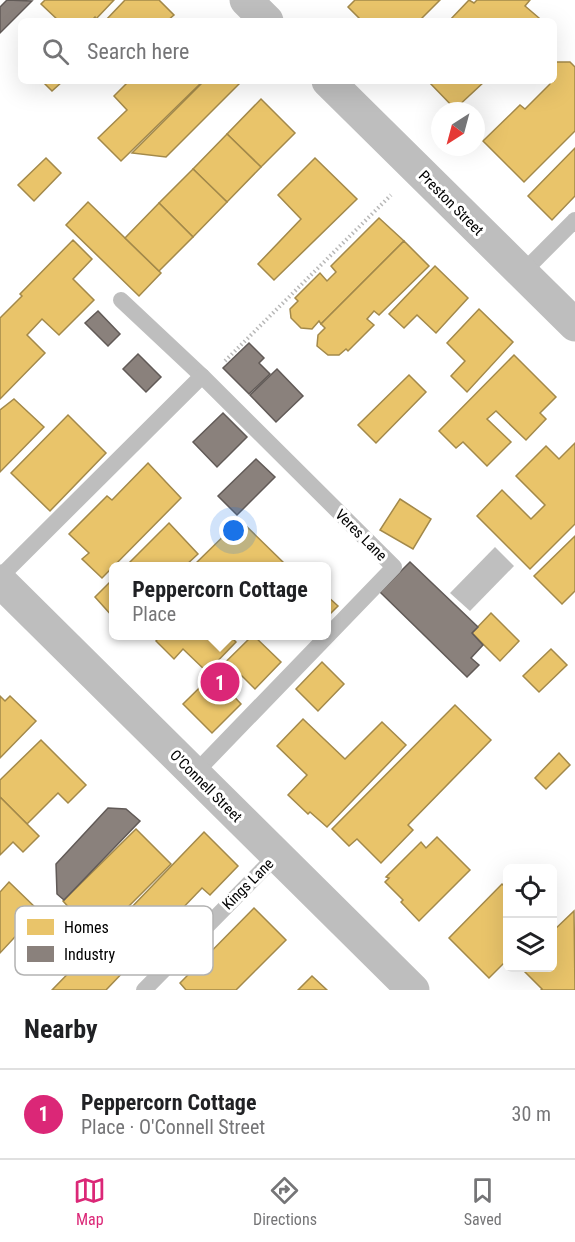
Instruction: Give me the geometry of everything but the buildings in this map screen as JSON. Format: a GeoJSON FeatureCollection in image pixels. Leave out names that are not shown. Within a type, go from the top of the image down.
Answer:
{"type":"FeatureCollection","features":[{"type":"Feature","properties":{"kind":"street"},"geometry":{"type":"LineString","coordinates":[[246,0],[264,18]]}},
{"type":"Feature","properties":{"kind":"street","name":"Preston Street"},"geometry":{"type":"LineString","coordinates":[[331,84],[575,325]]}},
{"type":"Feature","properties":{"kind":"street","name":"O'Connell Street"},"geometry":{"type":"LineString","coordinates":[[0,579],[413,990]]}},
{"type":"Feature","properties":{"kind":"lane"},"geometry":{"type":"LineString","coordinates":[[522,273],[575,220]]}},
{"type":"Feature","properties":{"kind":"lane","name":"Veres Lane"},"geometry":{"type":"LineString","coordinates":[[121,300],[204,378],[394,567],[331,632]]}},
{"type":"Feature","properties":{"kind":"lane"},"geometry":{"type":"LineString","coordinates":[[0,579],[204,378]]}},
{"type":"Feature","properties":{"kind":"lane","name":"Veres Lane"},"geometry":{"type":"LineString","coordinates":[[194,774],[323,640]]}},
{"type":"Feature","properties":{"kind":"lane","name":"Kings Lane"},"geometry":{"type":"LineString","coordinates":[[213,920],[277,855]]}},
{"type":"Feature","properties":{"kind":"lane","name":"Kings Lane"},"geometry":{"type":"LineString","coordinates":[[144,990],[159,975]]}},
{"type":"Feature","properties":{"kind":"path"},"geometry":{"type":"LineString","coordinates":[[204,378],[394,192]]}},
{"type":"Feature","properties":{"kind":"shaded area"},"geometry":{"type":"Polygon","coordinates":[[[495,547],[514,566],[470,611],[450,593],[495,547]]]}},
{"type":"Feature","properties":{"kind":"place","name":"Peppercorn Cottage"},"geometry":{"type":"Point","coordinates":[220,682]}}]}
